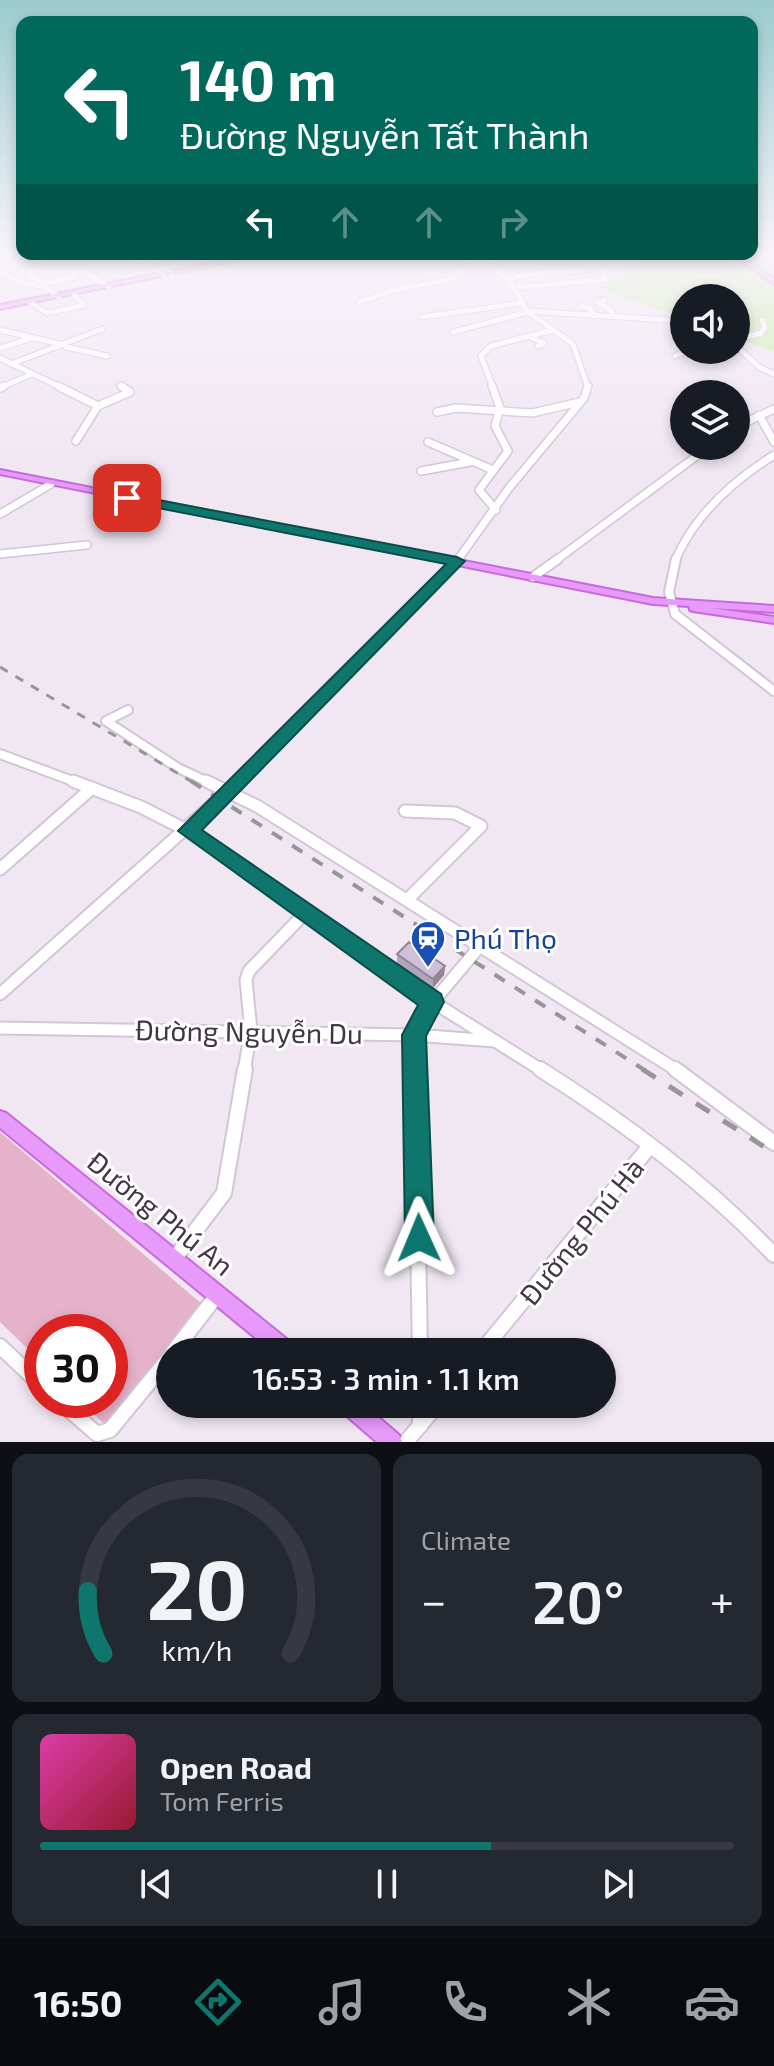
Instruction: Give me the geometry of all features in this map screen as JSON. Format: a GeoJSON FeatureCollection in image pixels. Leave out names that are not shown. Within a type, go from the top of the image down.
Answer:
{"type":"FeatureCollection","features":[{"type":"Feature","properties":{"kind":"main road"},"geometry":{"type":"LineString","coordinates":[[0,472],[710,612],[774,620]]}},
{"type":"Feature","properties":{"kind":"main road"},"geometry":{"type":"LineString","coordinates":[[669,602],[774,609]]}},
{"type":"Feature","properties":{"kind":"main road","name":"Đường Phú An"},"geometry":{"type":"LineString","coordinates":[[0,1118],[270,1338]]}},
{"type":"Feature","properties":{"kind":"main road"},"geometry":{"type":"LineString","coordinates":[[364,1418],[392,1442]]}},
{"type":"Feature","properties":{"kind":"street"},"geometry":{"type":"LineString","coordinates":[[453,332],[493,321]]}},
{"type":"Feature","properties":{"kind":"street"},"geometry":{"type":"LineString","coordinates":[[0,994],[188,831],[457,561],[509,488],[581,401],[588,387],[570,341],[541,321]]}},
{"type":"Feature","properties":{"kind":"street"},"geometry":{"type":"LineString","coordinates":[[750,337],[761,333],[765,327],[763,321]]}},
{"type":"Feature","properties":{"kind":"street"},"geometry":{"type":"LineString","coordinates":[[11,364],[102,329]]}},
{"type":"Feature","properties":{"kind":"street"},"geometry":{"type":"LineString","coordinates":[[1,330],[64,345]]}},
{"type":"Feature","properties":{"kind":"street"},"geometry":{"type":"LineString","coordinates":[[496,510],[479,490],[483,478],[508,454],[495,426],[500,412],[481,356],[488,347],[553,330]]}},
{"type":"Feature","properties":{"kind":"street"},"geometry":{"type":"LineString","coordinates":[[0,348],[36,336]]}},
{"type":"Feature","properties":{"kind":"street"},"geometry":{"type":"LineString","coordinates":[[528,336],[544,343],[538,346]]}},
{"type":"Feature","properties":{"kind":"street"},"geometry":{"type":"LineString","coordinates":[[0,340],[10,345]]}},
{"type":"Feature","properties":{"kind":"street"},"geometry":{"type":"LineString","coordinates":[[22,341],[49,351],[71,346],[95,356],[107,356]]}},
{"type":"Feature","properties":{"kind":"street"},"geometry":{"type":"LineString","coordinates":[[0,358],[98,406]]}},
{"type":"Feature","properties":{"kind":"street"},"geometry":{"type":"LineString","coordinates":[[750,358],[759,367],[774,374]]}},
{"type":"Feature","properties":{"kind":"street"},"geometry":{"type":"LineString","coordinates":[[0,388],[32,374]]}},
{"type":"Feature","properties":{"kind":"street"},"geometry":{"type":"LineString","coordinates":[[76,441],[86,430],[98,406],[130,392],[121,386]]}},
{"type":"Feature","properties":{"kind":"street"},"geometry":{"type":"LineString","coordinates":[[437,412],[456,408],[532,413],[581,401]]}},
{"type":"Feature","properties":{"kind":"street"},"geometry":{"type":"LineString","coordinates":[[750,421],[774,409]]}},
{"type":"Feature","properties":{"kind":"street"},"geometry":{"type":"LineString","coordinates":[[761,417],[774,442]]}},
{"type":"Feature","properties":{"kind":"street"},"geometry":{"type":"LineString","coordinates":[[428,442],[493,470]]}},
{"type":"Feature","properties":{"kind":"street"},"geometry":{"type":"LineString","coordinates":[[774,455],[751,470],[699,518],[670,573],[669,602],[675,614],[774,691]]}},
{"type":"Feature","properties":{"kind":"street"},"geometry":{"type":"LineString","coordinates":[[533,577],[691,460]]}},
{"type":"Feature","properties":{"kind":"street"},"geometry":{"type":"LineString","coordinates":[[421,471],[451,468],[470,462]]}},
{"type":"Feature","properties":{"kind":"street"},"geometry":{"type":"LineString","coordinates":[[0,514],[51,484]]}},
{"type":"Feature","properties":{"kind":"street"},"geometry":{"type":"LineString","coordinates":[[123,527],[113,524],[127,498]]}},
{"type":"Feature","properties":{"kind":"street"},"geometry":{"type":"LineString","coordinates":[[0,554],[87,545]]}},
{"type":"Feature","properties":{"kind":"street"},"geometry":{"type":"LineString","coordinates":[[128,710],[106,721],[178,768],[229,792],[408,899],[679,1072],[774,1143]]}},
{"type":"Feature","properties":{"kind":"street"},"geometry":{"type":"LineString","coordinates":[[0,754],[92,788],[188,831],[433,1002],[551,1073],[730,1208],[774,1255]]}},
{"type":"Feature","properties":{"kind":"street"},"geometry":{"type":"LineString","coordinates":[[0,869],[92,788]]}},
{"type":"Feature","properties":{"kind":"street"},"geometry":{"type":"LineString","coordinates":[[405,811],[435,815],[457,812],[481,826],[408,899]]}},
{"type":"Feature","properties":{"kind":"street"},"geometry":{"type":"LineString","coordinates":[[174,1259],[224,1193],[251,1031],[246,980],[249,971],[305,913]]}},
{"type":"Feature","properties":{"kind":"street"},"geometry":{"type":"LineString","coordinates":[[420,1338],[414,1035],[433,1002],[480,946]]}},
{"type":"Feature","properties":{"kind":"street","name":"Đường Nguyễn Du"},"geometry":{"type":"LineString","coordinates":[[0,1028],[414,1035],[498,1041]]}},
{"type":"Feature","properties":{"kind":"street","name":"Đường Phú Hà"},"geometry":{"type":"LineString","coordinates":[[492,1338],[650,1146]]}},
{"type":"Feature","properties":{"kind":"street"},"geometry":{"type":"LineString","coordinates":[[184,1338],[218,1294]]}},
{"type":"Feature","properties":{"kind":"street"},"geometry":{"type":"LineString","coordinates":[[0,1346],[24,1369]]}},
{"type":"Feature","properties":{"kind":"street"},"geometry":{"type":"LineString","coordinates":[[128,1408],[156,1374]]}},
{"type":"Feature","properties":{"kind":"street"},"geometry":{"type":"LineString","coordinates":[[79,1418],[97,1434],[110,1430],[120,1418]]}},
{"type":"Feature","properties":{"kind":"street"},"geometry":{"type":"LineString","coordinates":[[420,1418],[420,1426]]}},
{"type":"Feature","properties":{"kind":"street"},"geometry":{"type":"LineString","coordinates":[[406,1442],[427,1418]]}},
{"type":"Feature","properties":{"kind":"shaded area"},"geometry":{"type":"Polygon","coordinates":[[[750,321],[774,321],[774,351],[750,343],[750,321]]]}},
{"type":"Feature","properties":{"kind":"shaded area"},"geometry":{"type":"Polygon","coordinates":[[[0,1132],[203,1305],[177,1338],[156,1338],[156,1365],[128,1400],[128,1314],[24,1314],[24,1345],[0,1322],[0,1132]]]}},
{"type":"Feature","properties":{"kind":"shaded area"},"geometry":{"type":"Polygon","coordinates":[[[98,1418],[114,1418],[107,1427],[98,1418]]]}},
{"type":"Feature","properties":{"kind":"building"},"geometry":{"type":"Polygon","coordinates":[[[409,942],[445,966],[433,979],[397,954],[409,942]]]}},
{"type":"Feature","properties":{"kind":"railway"},"geometry":{"type":"LineString","coordinates":[[0,667],[194,783]]}},
{"type":"Feature","properties":{"kind":"railway"},"geometry":{"type":"LineString","coordinates":[[191,781],[646,1071]]}},
{"type":"Feature","properties":{"kind":"railway"},"geometry":{"type":"LineString","coordinates":[[642,1069],[774,1153]]}},
{"type":"Feature","properties":{"kind":"place","name":"Phú Thọ"},"geometry":{"type":"Point","coordinates":[428,969]}},
{"type":"Feature","properties":{"kind":"route"},"geometry":{"type":"LineString","coordinates":[[127,498],[457,561],[188,831],[433,1002],[414,1035],[419,1238]]}}]}
